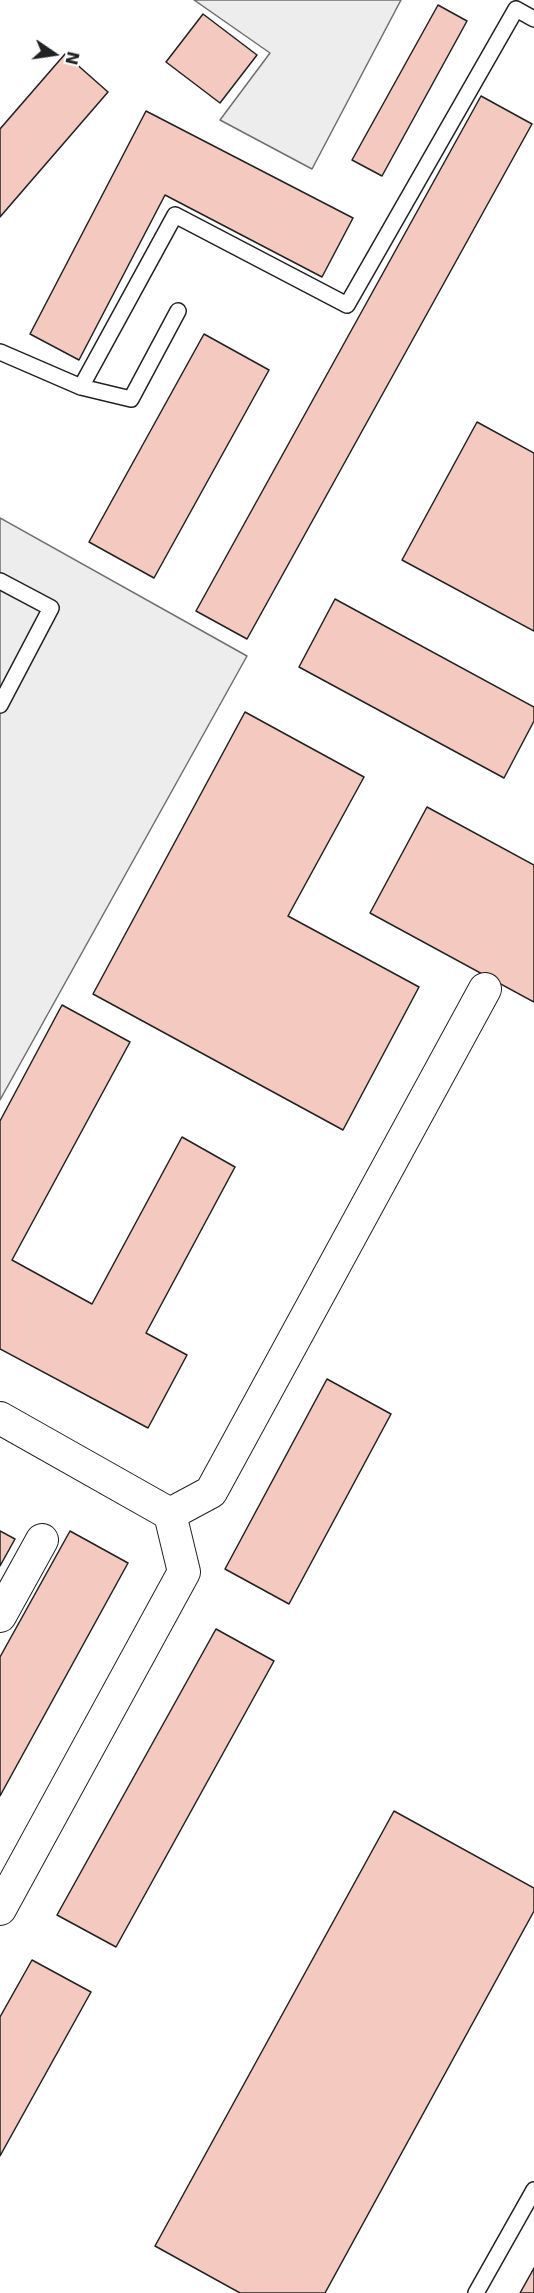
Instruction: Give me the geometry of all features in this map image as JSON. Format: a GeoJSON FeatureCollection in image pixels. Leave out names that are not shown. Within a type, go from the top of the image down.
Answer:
{"type":"FeatureCollection","features":[{"type":"Feature","properties":{"kind":"street"},"geometry":{"type":"LineString","coordinates":[[170,1514],[211,1492],[485,989]]}},
{"type":"Feature","properties":{"kind":"street"},"geometry":{"type":"LineString","coordinates":[[0,1418],[170,1514],[184,1572],[1,1905]]}},
{"type":"Feature","properties":{"kind":"street"},"geometry":{"type":"LineString","coordinates":[[0,1616],[42,1540]]}},
{"type":"Feature","properties":{"kind":"lane"},"geometry":{"type":"LineString","coordinates":[[81,387],[175,215],[347,305],[516,9],[534,19]]}},
{"type":"Feature","properties":{"kind":"lane"},"geometry":{"type":"LineString","coordinates":[[0,352],[81,387],[131,399],[178,311]]}},
{"type":"Feature","properties":{"kind":"lane"},"geometry":{"type":"LineString","coordinates":[[0,581],[51,608],[0,705]]}},
{"type":"Feature","properties":{"kind":"lane"},"geometry":{"type":"LineString","coordinates":[[476,2293],[534,2190]]}},
{"type":"Feature","properties":{"kind":"shaded area"},"geometry":{"type":"Polygon","coordinates":[[[194,0],[401,0],[312,169],[220,120],[270,53],[194,0]]]}},
{"type":"Feature","properties":{"kind":"shaded area"},"geometry":{"type":"Polygon","coordinates":[[[0,518],[247,656],[0,1100],[0,518]]]}},
{"type":"Feature","properties":{"kind":"building"},"geometry":{"type":"Polygon","coordinates":[[[438,5],[467,21],[382,176],[352,160],[438,5]]]}},
{"type":"Feature","properties":{"kind":"building"},"geometry":{"type":"Polygon","coordinates":[[[203,14],[257,55],[220,103],[166,62],[203,14]]]}},
{"type":"Feature","properties":{"kind":"building"},"geometry":{"type":"Polygon","coordinates":[[[65,54],[108,92],[0,217],[0,129],[65,54]]]}},
{"type":"Feature","properties":{"kind":"building"},"geometry":{"type":"Polygon","coordinates":[[[481,96],[532,124],[247,639],[196,611],[481,96]]]}},
{"type":"Feature","properties":{"kind":"building"},"geometry":{"type":"Polygon","coordinates":[[[146,111],[353,218],[322,277],[165,195],[79,360],[30,334],[146,111]]]}},
{"type":"Feature","properties":{"kind":"building"},"geometry":{"type":"Polygon","coordinates":[[[204,334],[269,370],[154,578],[89,542],[204,334]]]}},
{"type":"Feature","properties":{"kind":"building"},"geometry":{"type":"Polygon","coordinates":[[[477,422],[534,453],[534,631],[402,560],[477,422]]]}},
{"type":"Feature","properties":{"kind":"building"},"geometry":{"type":"Polygon","coordinates":[[[335,599],[534,707],[534,721],[504,778],[299,667],[335,599]]]}},
{"type":"Feature","properties":{"kind":"building"},"geometry":{"type":"Polygon","coordinates":[[[245,712],[364,777],[288,916],[419,987],[343,1130],[93,994],[245,712]]]}},
{"type":"Feature","properties":{"kind":"building"},"geometry":{"type":"Polygon","coordinates":[[[427,807],[534,865],[534,1002],[370,913],[427,807]]]}},
{"type":"Feature","properties":{"kind":"building"},"geometry":{"type":"Polygon","coordinates":[[[62,1005],[130,1042],[12,1260],[92,1304],[182,1137],[235,1167],[146,1333],[187,1355],[148,1428],[0,1349],[0,1121],[62,1005]]]}},
{"type":"Feature","properties":{"kind":"building"},"geometry":{"type":"Polygon","coordinates":[[[327,1379],[391,1414],[289,1604],[225,1569],[327,1379]]]}},
{"type":"Feature","properties":{"kind":"building"},"geometry":{"type":"Polygon","coordinates":[[[0,1531],[15,1539],[0,1566],[0,1531]]]}},
{"type":"Feature","properties":{"kind":"building"},"geometry":{"type":"Polygon","coordinates":[[[70,1531],[128,1563],[0,1796],[0,1657],[70,1531]]]}},
{"type":"Feature","properties":{"kind":"building"},"geometry":{"type":"Polygon","coordinates":[[[216,1629],[274,1661],[116,1947],[57,1915],[216,1629]]]}},
{"type":"Feature","properties":{"kind":"building"},"geometry":{"type":"Polygon","coordinates":[[[394,1811],[534,1888],[534,1911],[325,2293],[240,2293],[155,2246],[394,1811]]]}},
{"type":"Feature","properties":{"kind":"building"},"geometry":{"type":"Polygon","coordinates":[[[32,1960],[91,1992],[0,2156],[0,2017],[32,1960]]]}},
{"type":"Feature","properties":{"kind":"building"},"geometry":{"type":"Polygon","coordinates":[[[534,2268],[534,2293],[520,2293],[534,2268]]]}}]}
